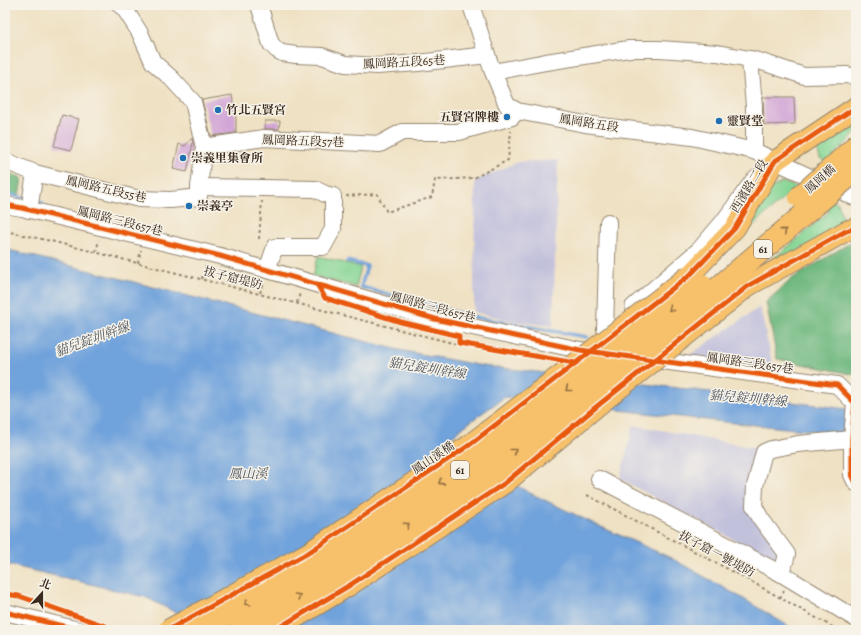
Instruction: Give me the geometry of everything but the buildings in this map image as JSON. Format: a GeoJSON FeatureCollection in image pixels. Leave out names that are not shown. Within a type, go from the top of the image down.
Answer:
{"type":"FeatureCollection","features":[{"type":"Feature","properties":{"kind":"highway","name":"61"},"geometry":{"type":"LineString","coordinates":[[848,166],[856,146]]}},
{"type":"Feature","properties":{"kind":"highway","name":"鳳岡橋"},"geometry":{"type":"LineString","coordinates":[[708,289],[848,166]]}},
{"type":"Feature","properties":{"kind":"highway","name":"61"},"geometry":{"type":"LineString","coordinates":[[241,630],[340,571],[498,464],[683,321],[708,289]]}},
{"type":"Feature","properties":{"kind":"highway","name":"鳳山溪橋"},"geometry":{"type":"LineString","coordinates":[[202,630],[323,557],[482,456],[708,289]]}},
{"type":"Feature","properties":{"kind":"main road","name":"西濱路二段"},"geometry":{"type":"LineString","coordinates":[[708,289],[735,228],[775,161],[856,107]]}},
{"type":"Feature","properties":{"kind":"main road"},"geometry":{"type":"LineString","coordinates":[[275,630],[350,585],[505,483],[596,407],[708,289],[748,286],[846,231],[856,228]]}},
{"type":"Feature","properties":{"kind":"main road","name":"鳳山溪橋"},"geometry":{"type":"LineString","coordinates":[[168,630],[308,553],[708,289]]}},
{"type":"Feature","properties":{"kind":"street"},"geometry":{"type":"LineString","coordinates":[[120,5],[124,8],[140,33],[152,62],[171,78],[193,102],[204,147],[199,187],[315,188],[325,194],[333,196],[333,230],[323,247],[275,247],[267,270]]}},
{"type":"Feature","properties":{"kind":"street","name":"鳳岡路五段65巷"},"geometry":{"type":"LineString","coordinates":[[259,5],[271,44],[282,53],[322,56],[345,64],[377,66],[487,55]]}},
{"type":"Feature","properties":{"kind":"street"},"geometry":{"type":"LineString","coordinates":[[471,5],[493,72],[507,105],[514,114]]}},
{"type":"Feature","properties":{"kind":"street"},"geometry":{"type":"LineString","coordinates":[[493,72],[629,49],[659,49],[716,53],[750,59],[804,76],[847,75],[856,78]]}},
{"type":"Feature","properties":{"kind":"street"},"geometry":{"type":"LineString","coordinates":[[750,59],[754,106],[754,151]]}},
{"type":"Feature","properties":{"kind":"street","name":"鳳岡路五段57巷"},"geometry":{"type":"LineString","coordinates":[[204,147],[264,138],[380,144],[402,132],[459,132],[514,114]]}},
{"type":"Feature","properties":{"kind":"street","name":"鳳岡路五段"},"geometry":{"type":"LineString","coordinates":[[514,114],[692,137],[754,151],[856,198]]}},
{"type":"Feature","properties":{"kind":"street","name":"鳳岡路五段55巷"},"geometry":{"type":"LineString","coordinates":[[5,161],[35,172],[140,199],[171,200],[199,197],[199,187]]}},
{"type":"Feature","properties":{"kind":"street","name":"西濱路二段"},"geometry":{"type":"LineString","coordinates":[[580,350],[638,304],[700,249],[723,222],[753,181],[775,161]]}},
{"type":"Feature","properties":{"kind":"street"},"geometry":{"type":"LineString","coordinates":[[30,202],[35,172]]}},
{"type":"Feature","properties":{"kind":"street","name":"鳳岡路三段657巷"},"geometry":{"type":"LineString","coordinates":[[5,205],[30,202],[434,319],[580,350],[837,385],[856,404]]}},
{"type":"Feature","properties":{"kind":"street"},"geometry":{"type":"LineString","coordinates":[[605,330],[608,222]]}},
{"type":"Feature","properties":{"kind":"street"},"geometry":{"type":"LineString","coordinates":[[856,404],[852,439],[852,475],[856,483]]}},
{"type":"Feature","properties":{"kind":"street"},"geometry":{"type":"LineString","coordinates":[[780,574],[787,554],[761,519],[754,506],[755,486],[764,452],[771,449],[798,444],[852,439]]}},
{"type":"Feature","properties":{"kind":"street"},"geometry":{"type":"LineString","coordinates":[[599,479],[780,574],[856,619]]}},
{"type":"Feature","properties":{"kind":"street"},"geometry":{"type":"LineString","coordinates":[[5,612],[79,630]]}},
{"type":"Feature","properties":{"kind":"path"},"geometry":{"type":"LineString","coordinates":[[333,196],[377,194],[388,212],[432,197],[435,180],[474,178],[508,160],[514,114]]}},
{"type":"Feature","properties":{"kind":"path"},"geometry":{"type":"LineString","coordinates":[[259,240],[262,188]]}},
{"type":"Feature","properties":{"kind":"path"},"geometry":{"type":"LineString","coordinates":[[458,344],[459,336]]}},
{"type":"Feature","properties":{"kind":"shaded area"},"geometry":{"type":"Polygon","coordinates":[[[558,160],[553,326],[513,321],[474,312],[475,181],[518,162],[558,160]]]}},
{"type":"Feature","properties":{"kind":"shaded area"},"geometry":{"type":"Polygon","coordinates":[[[760,307],[773,367],[684,359],[760,307]]]}},
{"type":"Feature","properties":{"kind":"shaded area"},"geometry":{"type":"Polygon","coordinates":[[[633,425],[756,448],[748,509],[783,555],[779,564],[620,479],[633,425]]]}},
{"type":"Feature","properties":{"kind":"green space"},"geometry":{"type":"Polygon","coordinates":[[[856,117],[856,133],[831,158],[856,179],[820,159],[817,149],[830,133],[856,117]]]}},
{"type":"Feature","properties":{"kind":"green space"},"geometry":{"type":"Polygon","coordinates":[[[5,171],[22,178],[19,197],[5,193],[5,171]]]}},
{"type":"Feature","properties":{"kind":"green space"},"geometry":{"type":"Polygon","coordinates":[[[783,182],[838,203],[843,219],[835,230],[751,278],[830,211],[791,192],[708,265],[767,190],[783,182]]]}},
{"type":"Feature","properties":{"kind":"green space"},"geometry":{"type":"Polygon","coordinates":[[[856,239],[856,375],[777,359],[766,302],[793,278],[856,239]]]}},
{"type":"Feature","properties":{"kind":"green space"},"geometry":{"type":"Polygon","coordinates":[[[318,256],[361,267],[356,287],[313,276],[318,256]]]}},
{"type":"Feature","properties":{"kind":"water","name":"鳳山溪"},"geometry":{"type":"Polygon","coordinates":[[[5,249],[399,350],[483,366],[856,410],[856,435],[715,421],[505,397],[440,445],[530,493],[671,558],[795,630],[210,630],[145,597],[5,564],[5,249]]]}},
{"type":"Feature","properties":{"kind":"waterway"},"geometry":{"type":"LineString","coordinates":[[5,193],[26,199]]}},
{"type":"Feature","properties":{"kind":"waterway"},"geometry":{"type":"LineString","coordinates":[[34,201],[43,203]]}},
{"type":"Feature","properties":{"kind":"waterway"},"geometry":{"type":"LineString","coordinates":[[347,261],[367,266],[361,287],[473,317],[587,337]]}},
{"type":"Feature","properties":{"kind":"cycle path"},"geometry":{"type":"LineString","coordinates":[[168,630],[308,553],[468,446],[690,275],[735,228],[775,161],[856,107]]}},
{"type":"Feature","properties":{"kind":"cycle path"},"geometry":{"type":"LineString","coordinates":[[5,205],[220,256],[435,319],[580,350],[837,385],[855,403],[852,439],[852,475],[856,483]]}},
{"type":"Feature","properties":{"kind":"cycle path"},"geometry":{"type":"LineString","coordinates":[[275,630],[350,585],[505,483],[596,407],[748,286],[846,231],[856,228]]}},
{"type":"Feature","properties":{"kind":"cycle path"},"geometry":{"type":"LineString","coordinates":[[317,284],[325,298],[401,322],[459,336],[459,343],[575,363]]}},
{"type":"Feature","properties":{"kind":"cycle path"},"geometry":{"type":"LineString","coordinates":[[5,594],[19,596],[117,630]]}},
{"type":"Feature","properties":{"kind":"cycle path"},"geometry":{"type":"LineString","coordinates":[[5,612],[79,630]]}},
{"type":"Feature","properties":{"kind":"place","name":"竹北五賢宮"},"geometry":{"type":"Point","coordinates":[218,110]}},
{"type":"Feature","properties":{"kind":"place","name":"五賢宮牌樓"},"geometry":{"type":"Point","coordinates":[507,117]}},
{"type":"Feature","properties":{"kind":"place","name":"靈賢堂"},"geometry":{"type":"Point","coordinates":[719,121]}},
{"type":"Feature","properties":{"kind":"place","name":"崇義里集會所"},"geometry":{"type":"Point","coordinates":[183,158]}},
{"type":"Feature","properties":{"kind":"place","name":"崇義亭"},"geometry":{"type":"Point","coordinates":[189,206]}},
{"type":"Feature","properties":{"kind":"water label","name":"貓兒錠圳幹線"},"geometry":{"type":"Point","coordinates":[92,339]}},
{"type":"Feature","properties":{"kind":"water label","name":"貓兒錠圳幹線"},"geometry":{"type":"Point","coordinates":[427,368]}},
{"type":"Feature","properties":{"kind":"water label","name":"貓兒錠圳幹線"},"geometry":{"type":"Point","coordinates":[748,398]}}]}
